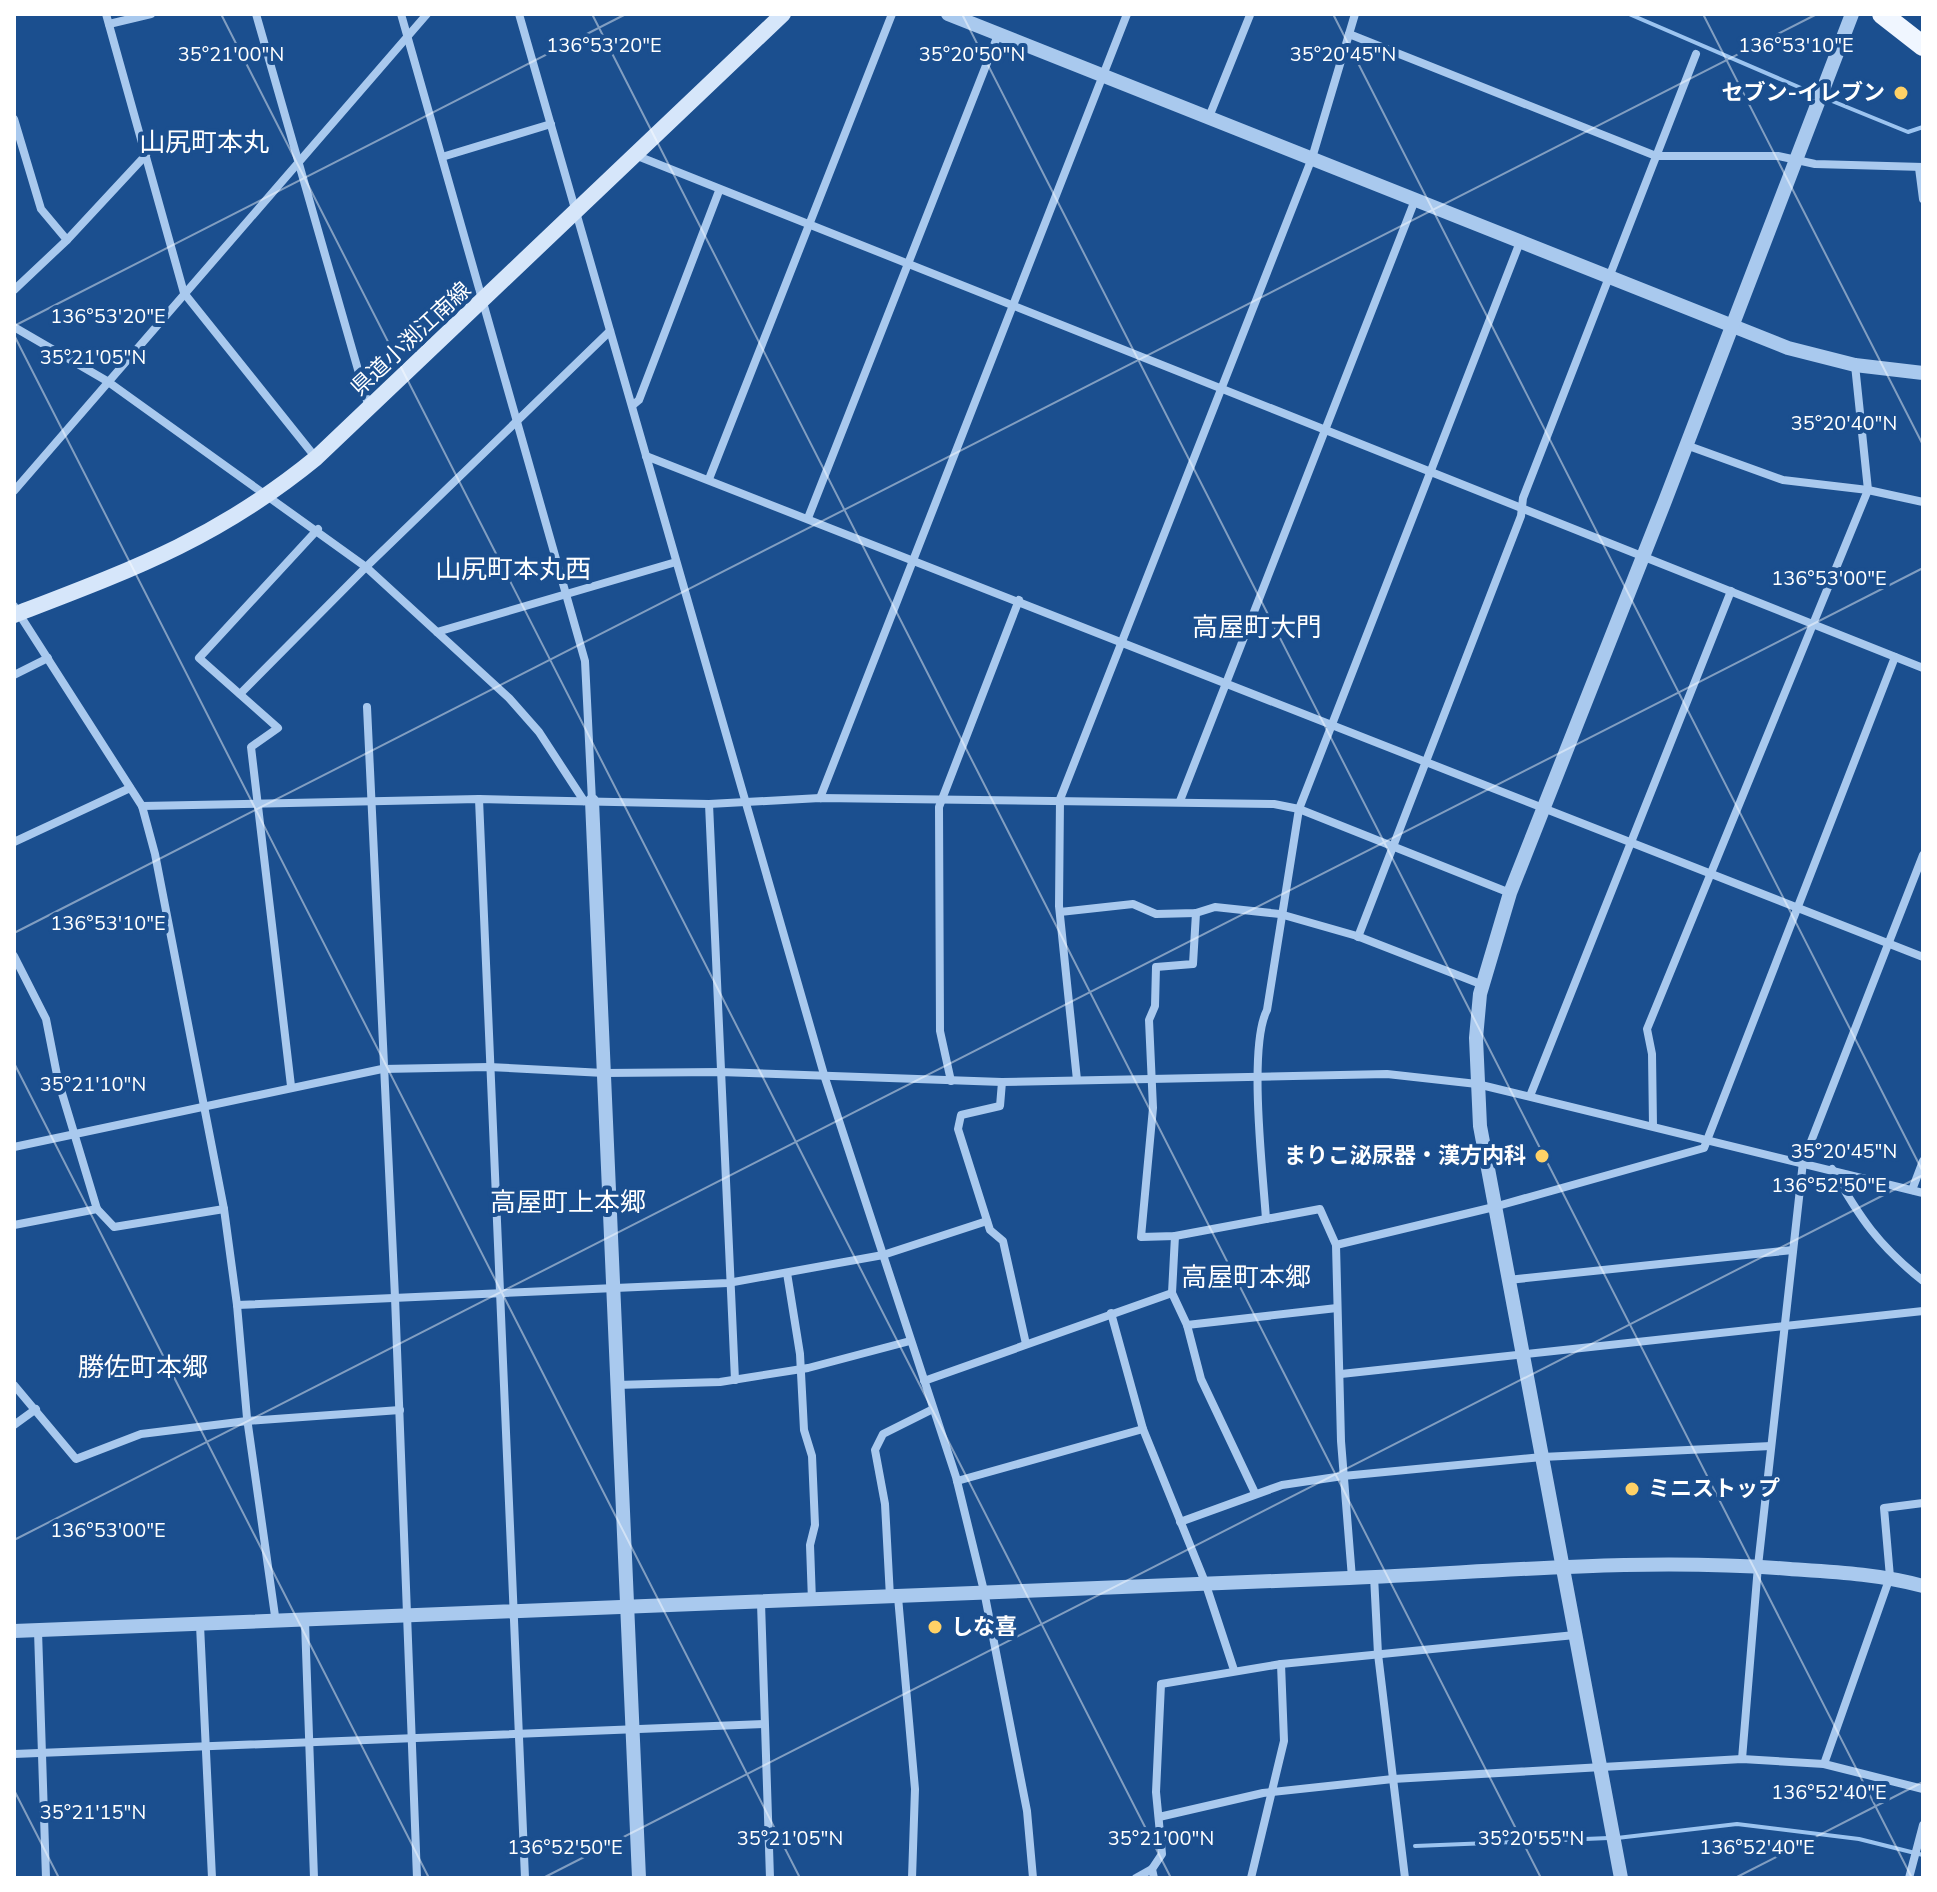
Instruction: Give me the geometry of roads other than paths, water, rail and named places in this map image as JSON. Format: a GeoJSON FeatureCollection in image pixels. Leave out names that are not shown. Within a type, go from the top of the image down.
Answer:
{"type":"FeatureCollection","features":[{"type":"Feature","properties":{"kind":"main road","name":"県道小渕江南線"},"geometry":{"type":"LineString","coordinates":[[16,611],[124,574],[194,542],[270,495],[316,458],[578,213],[783,14]]}},
{"type":"Feature","properties":{"kind":"main road"},"geometry":{"type":"LineString","coordinates":[[1882,14],[1923,46]]}},
{"type":"Feature","properties":{"kind":"street"},"geometry":{"type":"LineString","coordinates":[[106,14],[184,293],[316,458]]}},
{"type":"Feature","properties":{"kind":"street"},"geometry":{"type":"LineString","coordinates":[[109,24],[151,14]]}},
{"type":"Feature","properties":{"kind":"street"},"geometry":{"type":"LineString","coordinates":[[256,14],[369,408]]}},
{"type":"Feature","properties":{"kind":"street"},"geometry":{"type":"LineString","coordinates":[[401,14],[585,661],[588,801],[604,1073],[615,1385],[639,1878]]}},
{"type":"Feature","properties":{"kind":"street"},"geometry":{"type":"LineString","coordinates":[[14,491],[427,14]]}},
{"type":"Feature","properties":{"kind":"street"},"geometry":{"type":"LineString","coordinates":[[519,14],[825,1078],[957,1481],[984,1591],[1027,1811],[1033,1878]]}},
{"type":"Feature","properties":{"kind":"street"},"geometry":{"type":"LineString","coordinates":[[709,479],[892,14]]}},
{"type":"Feature","properties":{"kind":"street"},"geometry":{"type":"LineString","coordinates":[[948,14],[1788,348],[1855,365],[1923,373]]}},
{"type":"Feature","properties":{"kind":"street"},"geometry":{"type":"LineString","coordinates":[[820,798],[1127,14]]}},
{"type":"Feature","properties":{"kind":"street"},"geometry":{"type":"LineString","coordinates":[[1077,1080],[1060,912],[1060,799],[1312,158],[1355,14]]}},
{"type":"Feature","properties":{"kind":"street"},"geometry":{"type":"LineString","coordinates":[[1621,1878],[1494,1207],[1477,1084],[1476,1038],[1483,985],[1510,893],[1852,14]]}},
{"type":"Feature","properties":{"kind":"street"},"geometry":{"type":"LineString","coordinates":[[1209,117],[1250,15]]}},
{"type":"Feature","properties":{"kind":"street"},"geometry":{"type":"LineString","coordinates":[[1349,34],[1656,156],[1778,156],[1815,164],[1921,168],[1923,199]]}},
{"type":"Feature","properties":{"kind":"street"},"geometry":{"type":"LineString","coordinates":[[808,518],[998,35]]}},
{"type":"Feature","properties":{"kind":"street"},"geometry":{"type":"LineString","coordinates":[[1358,937],[1428,762],[1522,510],[1523,498],[1696,54]]}},
{"type":"Feature","properties":{"kind":"street"},"geometry":{"type":"LineString","coordinates":[[14,119],[41,209],[67,240]]}},
{"type":"Feature","properties":{"kind":"street"},"geometry":{"type":"LineString","coordinates":[[442,157],[551,124]]}},
{"type":"Feature","properties":{"kind":"street"},"geometry":{"type":"LineString","coordinates":[[14,290],[67,240],[146,155]]}},
{"type":"Feature","properties":{"kind":"street"},"geometry":{"type":"LineString","coordinates":[[635,155],[1923,668]]}},
{"type":"Feature","properties":{"kind":"street"},"geometry":{"type":"LineString","coordinates":[[633,405],[639,400],[719,191]]}},
{"type":"Feature","properties":{"kind":"street"},"geometry":{"type":"LineString","coordinates":[[1180,801],[1415,200]]}},
{"type":"Feature","properties":{"kind":"street"},"geometry":{"type":"LineString","coordinates":[[1266,1219],[1259,1076],[1263,1019],[1267,1010],[1299,809],[1520,242]]}},
{"type":"Feature","properties":{"kind":"street"},"geometry":{"type":"LineString","coordinates":[[14,327],[107,381],[318,529],[366,567],[509,698],[539,732],[588,801]]}},
{"type":"Feature","properties":{"kind":"street"},"geometry":{"type":"LineString","coordinates":[[240,694],[366,567],[610,331]]}},
{"type":"Feature","properties":{"kind":"street"},"geometry":{"type":"LineString","coordinates":[[1653,1126],[1652,1054],[1647,1029],[1868,490],[1855,365]]}},
{"type":"Feature","properties":{"kind":"street"},"geometry":{"type":"LineString","coordinates":[[1686,445],[1783,480],[1868,490],[1923,502]]}},
{"type":"Feature","properties":{"kind":"street"},"geometry":{"type":"LineString","coordinates":[[646,456],[914,558],[1923,957]]}},
{"type":"Feature","properties":{"kind":"street"},"geometry":{"type":"LineString","coordinates":[[291,1086],[251,747],[278,728],[199,658],[318,529]]}},
{"type":"Feature","properties":{"kind":"street"},"geometry":{"type":"LineString","coordinates":[[437,632],[676,562]]}},
{"type":"Feature","properties":{"kind":"street"},"geometry":{"type":"LineString","coordinates":[[1530,1096],[1731,591]]}},
{"type":"Feature","properties":{"kind":"street"},"geometry":{"type":"LineString","coordinates":[[951,1081],[940,1031],[939,807],[1019,600]]}},
{"type":"Feature","properties":{"kind":"street"},"geometry":{"type":"LineString","coordinates":[[16,611],[142,806],[155,854],[224,1209],[237,1305],[247,1421],[276,1623]]}},
{"type":"Feature","properties":{"kind":"street"},"geometry":{"type":"LineString","coordinates":[[1336,1245],[1697,1153],[1707,1139],[1895,657]]}},
{"type":"Feature","properties":{"kind":"street"},"geometry":{"type":"LineString","coordinates":[[14,675],[48,658]]}},
{"type":"Feature","properties":{"kind":"street"},"geometry":{"type":"LineString","coordinates":[[367,707],[400,1410],[417,1878]]}},
{"type":"Feature","properties":{"kind":"street"},"geometry":{"type":"LineString","coordinates":[[14,842],[130,788]]}},
{"type":"Feature","properties":{"kind":"street"},"geometry":{"type":"LineString","coordinates":[[142,806],[479,799],[709,804],[820,798],[1180,801],[1299,809],[1510,893]]}},
{"type":"Feature","properties":{"kind":"street"},"geometry":{"type":"LineString","coordinates":[[479,799],[525,1878]]}},
{"type":"Feature","properties":{"kind":"street"},"geometry":{"type":"LineString","coordinates":[[709,804],[728,1283],[735,1380]]}},
{"type":"Feature","properties":{"kind":"street"},"geometry":{"type":"LineString","coordinates":[[1742,1759],[1758,1566],[1803,1162],[1923,855]]}},
{"type":"Feature","properties":{"kind":"street"},"geometry":{"type":"LineString","coordinates":[[1060,912],[1133,904],[1148,913],[1196,913],[1215,907],[1280,914],[1358,937],[1483,985]]}},
{"type":"Feature","properties":{"kind":"street"},"geometry":{"type":"LineString","coordinates":[[1196,913],[1193,964],[1156,967],[1155,1006],[1149,1020],[1154,1078],[1141,1237],[1175,1236],[1320,1209],[1336,1245],[1343,1476],[1352,1578]]}},
{"type":"Feature","properties":{"kind":"street"},"geometry":{"type":"LineString","coordinates":[[14,956],[46,1019],[58,1080],[97,1209],[114,1227],[224,1209]]}},
{"type":"Feature","properties":{"kind":"street"},"geometry":{"type":"LineString","coordinates":[[14,1147],[382,1069],[489,1067],[604,1073],[720,1072],[1002,1082],[1387,1074],[1477,1084],[1923,1193]]}},
{"type":"Feature","properties":{"kind":"street"},"geometry":{"type":"LineString","coordinates":[[1002,1082],[1000,1106],[961,1115],[958,1129],[992,1234],[1003,1241],[1026,1344]]}},
{"type":"Feature","properties":{"kind":"street"},"geometry":{"type":"LineString","coordinates":[[1912,1190],[1923,1161]]}},
{"type":"Feature","properties":{"kind":"street"},"geometry":{"type":"LineString","coordinates":[[1832,1169],[1863,1223],[1887,1251],[1923,1281]]}},
{"type":"Feature","properties":{"kind":"street"},"geometry":{"type":"LineString","coordinates":[[14,1225],[97,1209]]}},
{"type":"Feature","properties":{"kind":"street"},"geometry":{"type":"LineString","coordinates":[[237,1305],[728,1283],[883,1255],[987,1221]]}},
{"type":"Feature","properties":{"kind":"street"},"geometry":{"type":"LineString","coordinates":[[1175,1236],[1172,1293],[1187,1325],[1201,1379],[1255,1493]]}},
{"type":"Feature","properties":{"kind":"street"},"geometry":{"type":"LineString","coordinates":[[1508,1280],[1793,1250]]}},
{"type":"Feature","properties":{"kind":"street"},"geometry":{"type":"LineString","coordinates":[[787,1273],[800,1369],[804,1430],[812,1456],[815,1525],[810,1545],[812,1601]]}},
{"type":"Feature","properties":{"kind":"street"},"geometry":{"type":"LineString","coordinates":[[924,1381],[1172,1293]]}},
{"type":"Feature","properties":{"kind":"street"},"geometry":{"type":"LineString","coordinates":[[1187,1325],[1337,1308]]}},
{"type":"Feature","properties":{"kind":"street"},"geometry":{"type":"LineString","coordinates":[[1341,1374],[1923,1311]]}},
{"type":"Feature","properties":{"kind":"street"},"geometry":{"type":"LineString","coordinates":[[1111,1313],[1143,1429],[1205,1582],[1234,1670]]}},
{"type":"Feature","properties":{"kind":"street"},"geometry":{"type":"LineString","coordinates":[[615,1385],[735,1380],[800,1369],[910,1341]]}},
{"type":"Feature","properties":{"kind":"street"},"geometry":{"type":"LineString","coordinates":[[14,1385],[76,1459],[141,1434],[247,1421],[400,1410]]}},
{"type":"Feature","properties":{"kind":"street"},"geometry":{"type":"LineString","coordinates":[[14,1425],[36,1409]]}},
{"type":"Feature","properties":{"kind":"street"},"geometry":{"type":"LineString","coordinates":[[912,1878],[915,1789],[885,1504],[875,1450],[878,1439],[933,1409]]}},
{"type":"Feature","properties":{"kind":"street"},"geometry":{"type":"LineString","coordinates":[[957,1481],[1143,1429]]}},
{"type":"Feature","properties":{"kind":"street"},"geometry":{"type":"LineString","coordinates":[[1180,1522],[1255,1493],[1343,1476],[1542,1457],[1771,1446]]}},
{"type":"Feature","properties":{"kind":"street"},"geometry":{"type":"LineString","coordinates":[[1824,1764],[1890,1577],[1884,1508],[1923,1503]]}},
{"type":"Feature","properties":{"kind":"street"},"geometry":{"type":"LineString","coordinates":[[14,1631],[406,1619],[984,1591],[1352,1578],[1562,1565],[1758,1566],[1890,1577],[1923,1586]]}},
{"type":"Feature","properties":{"kind":"street"},"geometry":{"type":"LineString","coordinates":[[1374,1576],[1378,1654],[1405,1878]]}},
{"type":"Feature","properties":{"kind":"street"},"geometry":{"type":"LineString","coordinates":[[761,1603],[770,1878]]}},
{"type":"Feature","properties":{"kind":"street"},"geometry":{"type":"LineString","coordinates":[[305,1622],[314,1878]]}},
{"type":"Feature","properties":{"kind":"street"},"geometry":{"type":"LineString","coordinates":[[200,1625],[212,1878]]}},
{"type":"Feature","properties":{"kind":"street"},"geometry":{"type":"LineString","coordinates":[[38,1631],[46,1878]]}},
{"type":"Feature","properties":{"kind":"street"},"geometry":{"type":"LineString","coordinates":[[1136,1878],[1153,1874],[1162,1854],[1156,1792],[1161,1684],[1281,1664],[1575,1635]]}},
{"type":"Feature","properties":{"kind":"street"},"geometry":{"type":"LineString","coordinates":[[1251,1878],[1284,1741],[1281,1664]]}},
{"type":"Feature","properties":{"kind":"street"},"geometry":{"type":"LineString","coordinates":[[14,1754],[764,1724]]}},
{"type":"Feature","properties":{"kind":"street"},"geometry":{"type":"LineString","coordinates":[[1159,1817],[1274,1792],[1393,1779],[1742,1759],[1824,1764],[1923,1789]]}},
{"type":"Feature","properties":{"kind":"street"},"geometry":{"type":"LineString","coordinates":[[1909,1878],[1923,1825]]}},
{"type":"Feature","properties":{"kind":"waterway"},"geometry":{"type":"LineString","coordinates":[[1629,14],[1808,91]]}},
{"type":"Feature","properties":{"kind":"waterway"},"geometry":{"type":"LineString","coordinates":[[1832,101],[1908,132],[1923,127]]}},
{"type":"Feature","properties":{"kind":"waterway"},"geometry":{"type":"LineString","coordinates":[[1617,1838],[1737,1824],[1859,1839],[1923,1855]]}},
{"type":"Feature","properties":{"kind":"waterway"},"geometry":{"type":"LineString","coordinates":[[1415,1846],[1609,1838]]}},
{"type":"Feature","properties":{"kind":"place","name":"セブン-イレブン"},"geometry":{"type":"Point","coordinates":[1901,93]}},
{"type":"Feature","properties":{"kind":"place","name":"まりこ泌尿器・漢方内科"},"geometry":{"type":"Point","coordinates":[1542,1156]}},
{"type":"Feature","properties":{"kind":"place","name":"ミニストップ"},"geometry":{"type":"Point","coordinates":[1632,1489]}},
{"type":"Feature","properties":{"kind":"place","name":"しな喜"},"geometry":{"type":"Point","coordinates":[935,1627]}},
{"type":"Feature","properties":{"kind":"district","name":"山尻町本丸"},"geometry":{"type":"Point","coordinates":[204,142]}},
{"type":"Feature","properties":{"kind":"district","name":"山尻町本丸西"},"geometry":{"type":"Point","coordinates":[513,569]}},
{"type":"Feature","properties":{"kind":"district","name":"高屋町大門"},"geometry":{"type":"Point","coordinates":[1257,627]}},
{"type":"Feature","properties":{"kind":"district","name":"高屋町上本郷"},"geometry":{"type":"Point","coordinates":[568,1202]}},
{"type":"Feature","properties":{"kind":"district","name":"高屋町本郷"},"geometry":{"type":"Point","coordinates":[1246,1277]}},
{"type":"Feature","properties":{"kind":"district","name":"勝佐町本郷"},"geometry":{"type":"Point","coordinates":[143,1367]}}]}
